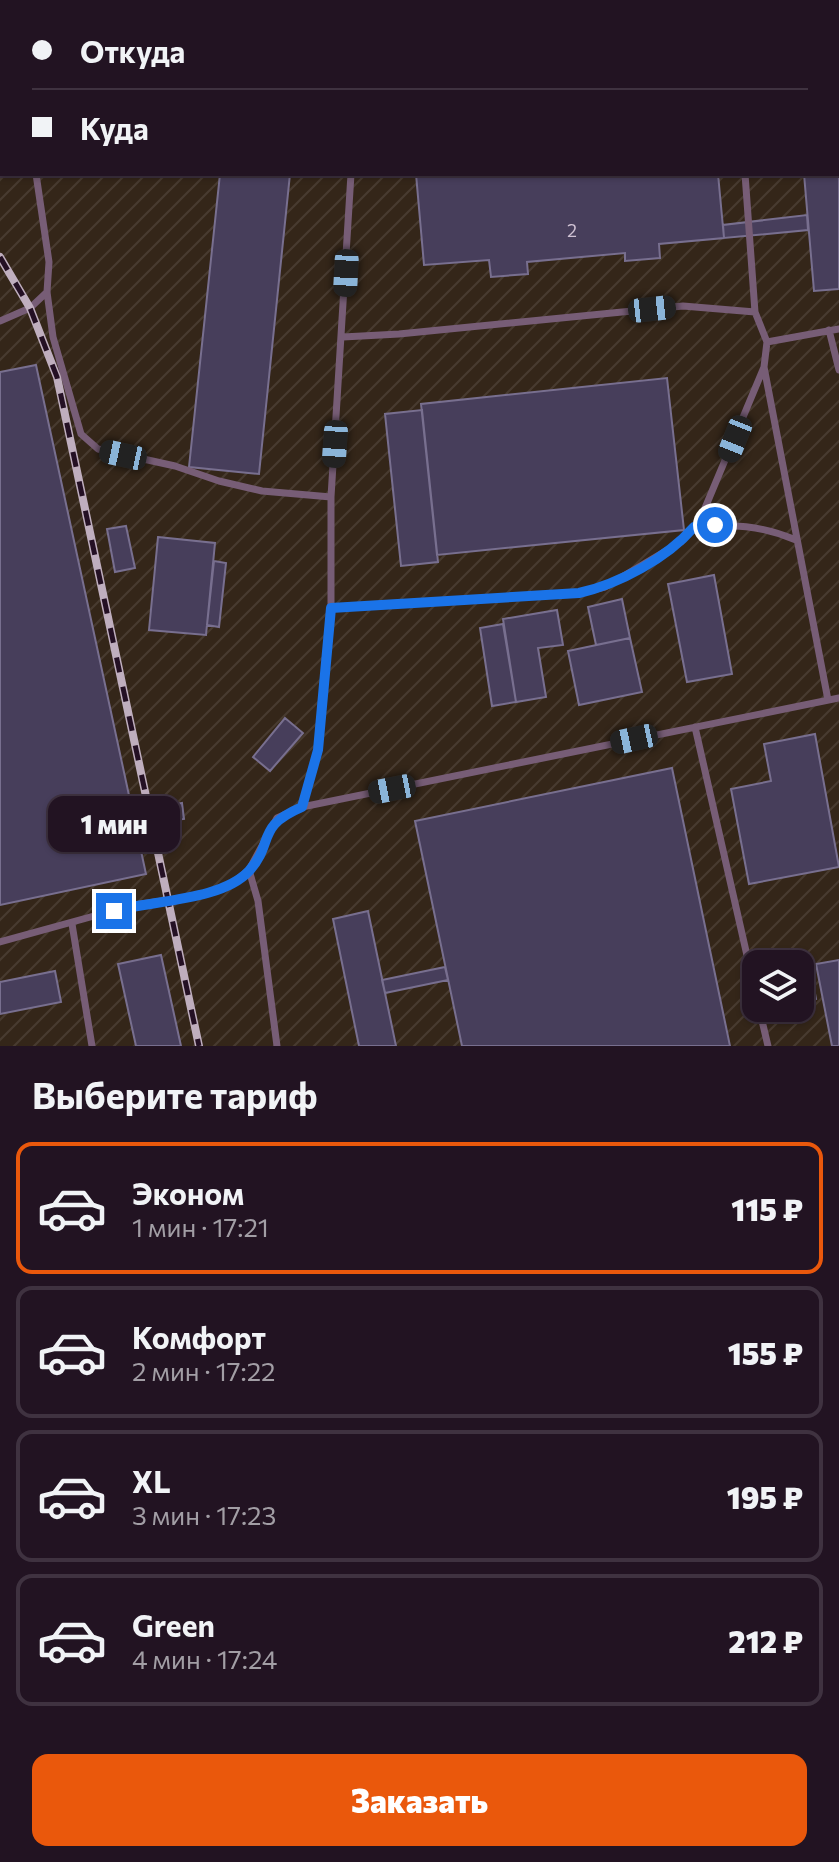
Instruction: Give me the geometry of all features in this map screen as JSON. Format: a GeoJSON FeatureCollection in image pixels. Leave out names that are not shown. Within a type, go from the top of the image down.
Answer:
{"type":"FeatureCollection","features":[{"type":"Feature","properties":{"kind":"lane"},"geometry":{"type":"LineString","coordinates":[[36,176],[49,262],[47,292],[53,337],[69,405],[81,434],[98,449],[175,466],[262,491],[331,497]]}},
{"type":"Feature","properties":{"kind":"lane"},"geometry":{"type":"LineString","coordinates":[[302,807],[318,750],[331,608],[331,497],[351,176]]}},
{"type":"Feature","properties":{"kind":"lane"},"geometry":{"type":"LineString","coordinates":[[331,608],[579,593],[605,587],[681,542],[713,496],[764,367],[767,342],[755,312],[745,176]]}},
{"type":"Feature","properties":{"kind":"lane"},"geometry":{"type":"LineString","coordinates":[[0,321],[30,308],[47,292]]}},
{"type":"Feature","properties":{"kind":"lane"},"geometry":{"type":"LineString","coordinates":[[343,337],[415,333],[683,306],[755,312]]}},
{"type":"Feature","properties":{"kind":"lane"},"geometry":{"type":"LineString","coordinates":[[767,342],[839,329]]}},
{"type":"Feature","properties":{"kind":"lane"},"geometry":{"type":"LineString","coordinates":[[829,330],[839,370]]}},
{"type":"Feature","properties":{"kind":"lane"},"geometry":{"type":"LineString","coordinates":[[764,367],[828,700]]}},
{"type":"Feature","properties":{"kind":"lane"},"geometry":{"type":"LineString","coordinates":[[694,527],[741,523],[763,527],[796,540]]}},
{"type":"Feature","properties":{"kind":"lane"},"geometry":{"type":"LineString","coordinates":[[0,942],[134,905],[203,895],[231,884],[249,870],[277,818],[302,807],[839,698]]}},
{"type":"Feature","properties":{"kind":"lane"},"geometry":{"type":"LineString","coordinates":[[695,727],[746,950]]}},
{"type":"Feature","properties":{"kind":"lane"},"geometry":{"type":"LineString","coordinates":[[249,870],[258,901],[277,1046]]}},
{"type":"Feature","properties":{"kind":"lane"},"geometry":{"type":"LineString","coordinates":[[72,924],[92,1046]]}},
{"type":"Feature","properties":{"kind":"lane"},"geometry":{"type":"LineString","coordinates":[[762,1022],[768,1046]]}},
{"type":"Feature","properties":{"kind":"shaded area"},"geometry":{"type":"Polygon","coordinates":[[[0,176],[839,176],[839,1046],[0,1046],[0,176]]]}},
{"type":"Feature","properties":{"kind":"building"},"geometry":{"type":"Polygon","coordinates":[[[220,176],[290,176],[259,474],[189,467],[220,176]]]}},
{"type":"Feature","properties":{"kind":"building"},"geometry":{"type":"Polygon","coordinates":[[[416,176],[718,176],[724,238],[659,244],[660,258],[625,261],[625,253],[527,262],[528,274],[491,277],[489,260],[424,265],[416,176]]]}},
{"type":"Feature","properties":{"kind":"building"},"geometry":{"type":"Polygon","coordinates":[[[804,176],[839,176],[839,289],[814,291],[804,176]]]}},
{"type":"Feature","properties":{"kind":"building"},"geometry":{"type":"Polygon","coordinates":[[[807,215],[808,230],[724,238],[723,225],[807,215]]]}},
{"type":"Feature","properties":{"kind":"building"},"geometry":{"type":"Polygon","coordinates":[[[36,365],[146,874],[0,905],[0,372],[36,365]]]}},
{"type":"Feature","properties":{"kind":"building"},"geometry":{"type":"Polygon","coordinates":[[[667,378],[684,530],[437,555],[421,404],[667,378]]]}},
{"type":"Feature","properties":{"kind":"building"},"geometry":{"type":"Polygon","coordinates":[[[422,410],[438,562],[401,566],[385,414],[422,410]]]}},
{"type":"Feature","properties":{"kind":"building"},"geometry":{"type":"Polygon","coordinates":[[[126,526],[135,568],[115,572],[107,529],[126,526]]]}},
{"type":"Feature","properties":{"kind":"building"},"geometry":{"type":"Polygon","coordinates":[[[158,537],[215,543],[206,635],[149,630],[158,537]]]}},
{"type":"Feature","properties":{"kind":"building"},"geometry":{"type":"Polygon","coordinates":[[[214,561],[226,563],[219,627],[207,625],[214,561]]]}},
{"type":"Feature","properties":{"kind":"building"},"geometry":{"type":"Polygon","coordinates":[[[714,575],[732,674],[687,682],[668,584],[714,575]]]}},
{"type":"Feature","properties":{"kind":"building"},"geometry":{"type":"Polygon","coordinates":[[[622,599],[630,638],[596,645],[588,607],[622,599]]]}},
{"type":"Feature","properties":{"kind":"building"},"geometry":{"type":"Polygon","coordinates":[[[557,610],[563,645],[538,648],[546,697],[516,702],[503,619],[557,610]]]}},
{"type":"Feature","properties":{"kind":"building"},"geometry":{"type":"Polygon","coordinates":[[[503,624],[516,702],[492,706],[480,628],[503,624]]]}},
{"type":"Feature","properties":{"kind":"building"},"geometry":{"type":"Polygon","coordinates":[[[630,638],[642,692],[579,705],[568,651],[630,638]]]}},
{"type":"Feature","properties":{"kind":"building"},"geometry":{"type":"Polygon","coordinates":[[[285,718],[303,733],[270,771],[253,757],[285,718]]]}},
{"type":"Feature","properties":{"kind":"building"},"geometry":{"type":"Polygon","coordinates":[[[815,734],[839,867],[749,884],[731,789],[771,781],[764,744],[815,734]]]}},
{"type":"Feature","properties":{"kind":"building"},"geometry":{"type":"Polygon","coordinates":[[[672,768],[730,1046],[462,1046],[415,821],[672,768]]]}},
{"type":"Feature","properties":{"kind":"building"},"geometry":{"type":"Polygon","coordinates":[[[182,803],[184,819],[169,821],[166,806],[182,803]]]}},
{"type":"Feature","properties":{"kind":"building"},"geometry":{"type":"Polygon","coordinates":[[[368,911],[396,1046],[359,1046],[333,919],[368,911]]]}},
{"type":"Feature","properties":{"kind":"building"},"geometry":{"type":"Polygon","coordinates":[[[161,955],[181,1046],[136,1046],[118,964],[161,955]]]}},
{"type":"Feature","properties":{"kind":"building"},"geometry":{"type":"Polygon","coordinates":[[[839,960],[839,1046],[832,1046],[816,964],[839,960]]]}},
{"type":"Feature","properties":{"kind":"building"},"geometry":{"type":"Polygon","coordinates":[[[445,967],[448,980],[385,993],[382,980],[445,967]]]}},
{"type":"Feature","properties":{"kind":"building"},"geometry":{"type":"Polygon","coordinates":[[[55,971],[61,1002],[0,1014],[0,982],[55,971]]]}},
{"type":"Feature","properties":{"kind":"railway"},"geometry":{"type":"LineString","coordinates":[[0,257],[30,308],[57,377],[199,1046]]}},
{"type":"Feature","properties":{"kind":"route"},"geometry":{"type":"LineString","coordinates":[[114,911],[167,899],[203,895],[231,884],[249,870],[277,818],[302,807],[318,750],[331,608],[579,593],[605,587],[681,542],[694,527],[715,525]]}}]}
